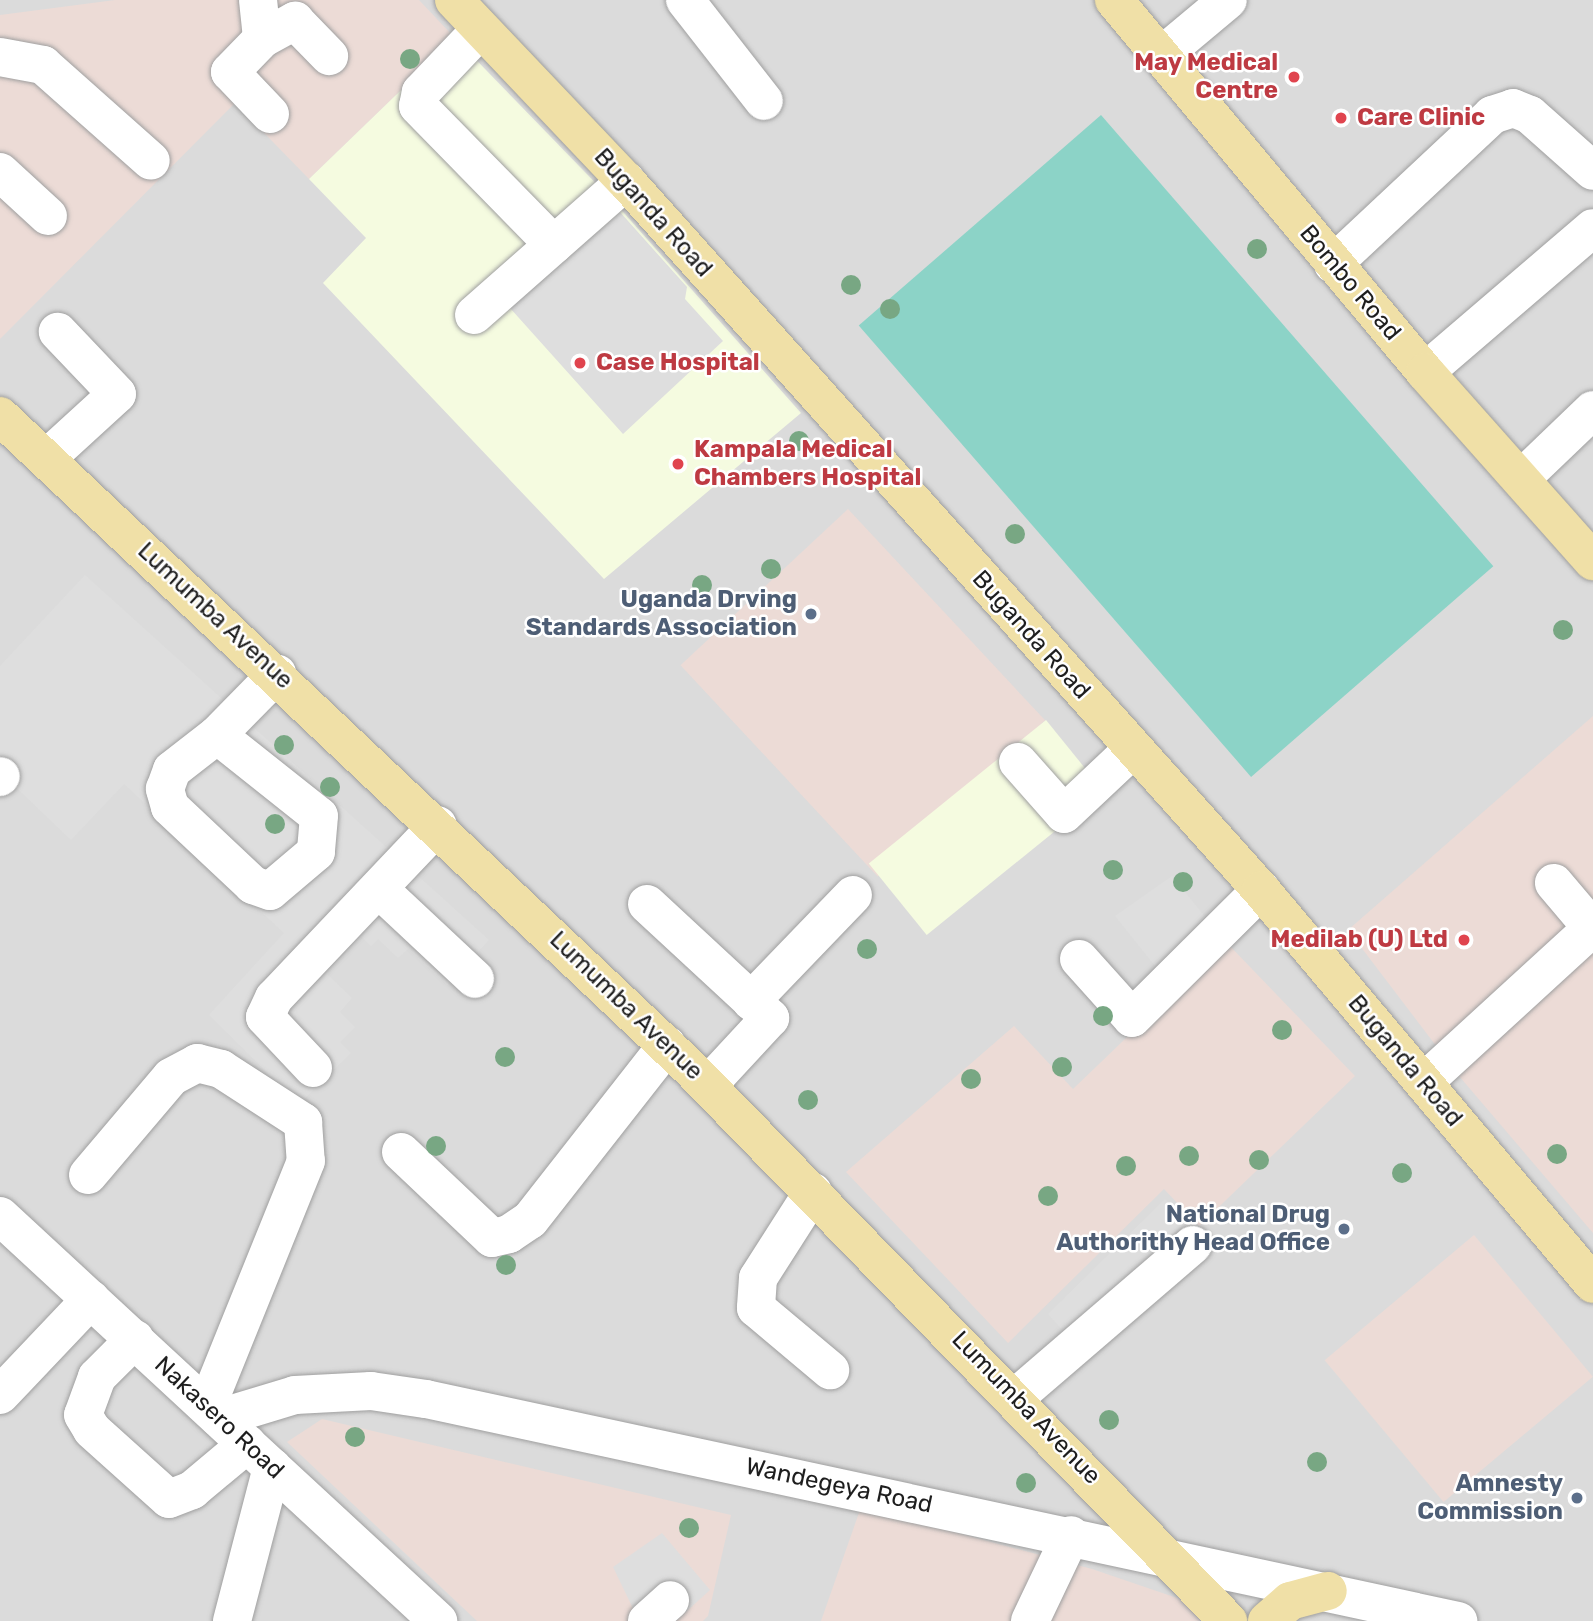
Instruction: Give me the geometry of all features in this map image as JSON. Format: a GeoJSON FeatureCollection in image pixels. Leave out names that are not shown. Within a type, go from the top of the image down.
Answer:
{"type":"FeatureCollection","features":[{"type":"Feature","properties":{"kind":"main road","name":"Buganda Road"},"geometry":{"type":"LineString","coordinates":[[454,0],[484,24],[1261,890],[1593,1284]]}},
{"type":"Feature","properties":{"kind":"main road","name":"Bombo Road"},"geometry":{"type":"LineString","coordinates":[[1114,0],[1425,372],[1593,561]]}},
{"type":"Feature","properties":{"kind":"main road","name":"Lumumba Avenue"},"geometry":{"type":"LineString","coordinates":[[0,416],[439,825],[708,1085],[1172,1558],[1213,1616]]}},
{"type":"Feature","properties":{"kind":"main road"},"geometry":{"type":"LineString","coordinates":[[1267,1621],[1290,1601],[1328,1591]]}},
{"type":"Feature","properties":{"kind":"street"},"geometry":{"type":"LineString","coordinates":[[258,0],[262,39]]}},
{"type":"Feature","properties":{"kind":"street"},"geometry":{"type":"LineString","coordinates":[[685,0],[764,101]]}},
{"type":"Feature","properties":{"kind":"street"},"geometry":{"type":"LineString","coordinates":[[1161,56],[1228,0]]}},
{"type":"Feature","properties":{"kind":"street"},"geometry":{"type":"LineString","coordinates":[[270,114],[230,72],[262,39],[295,21],[329,56]]}},
{"type":"Feature","properties":{"kind":"street"},"geometry":{"type":"LineString","coordinates":[[484,24],[421,92],[418,106],[554,245]]}},
{"type":"Feature","properties":{"kind":"street"},"geometry":{"type":"LineString","coordinates":[[0,57],[43,65],[151,162]]}},
{"type":"Feature","properties":{"kind":"street"},"geometry":{"type":"LineString","coordinates":[[1333,264],[1492,115],[1514,108],[1530,115],[1593,171]]}},
{"type":"Feature","properties":{"kind":"street"},"geometry":{"type":"LineString","coordinates":[[0,172],[48,216]]}},
{"type":"Feature","properties":{"kind":"street"},"geometry":{"type":"LineString","coordinates":[[474,315],[626,181]]}},
{"type":"Feature","properties":{"kind":"street"},"geometry":{"type":"LineString","coordinates":[[1425,372],[1593,228]]}},
{"type":"Feature","properties":{"kind":"street"},"geometry":{"type":"LineString","coordinates":[[46,459],[117,394],[58,332]]}},
{"type":"Feature","properties":{"kind":"street"},"geometry":{"type":"LineString","coordinates":[[1522,478],[1593,410]]}},
{"type":"Feature","properties":{"kind":"street"},"geometry":{"type":"LineString","coordinates":[[217,735],[277,674]]}},
{"type":"Feature","properties":{"kind":"street"},"geometry":{"type":"LineString","coordinates":[[1018,762],[1065,814],[1133,750]]}},
{"type":"Feature","properties":{"kind":"street"},"geometry":{"type":"LineString","coordinates":[[313,1068],[265,1017],[274,998],[380,890],[439,825]]}},
{"type":"Feature","properties":{"kind":"street"},"geometry":{"type":"LineString","coordinates":[[1424,1082],[1592,928],[1554,883]]}},
{"type":"Feature","properties":{"kind":"street"},"geometry":{"type":"LineString","coordinates":[[380,890],[475,979]]}},
{"type":"Feature","properties":{"kind":"street"},"geometry":{"type":"LineString","coordinates":[[1079,959],[1132,1018],[1261,890]]}},
{"type":"Feature","properties":{"kind":"street"},"geometry":{"type":"LineString","coordinates":[[751,1001],[853,895]]}},
{"type":"Feature","properties":{"kind":"street"},"geometry":{"type":"LineString","coordinates":[[647,904],[770,1018],[708,1085]]}},
{"type":"Feature","properties":{"kind":"street"},"geometry":{"type":"LineString","coordinates":[[401,1152],[492,1238],[509,1234],[530,1220],[667,1045]]}},
{"type":"Feature","properties":{"kind":"street"},"geometry":{"type":"LineString","coordinates":[[88,1175],[171,1077],[197,1063],[221,1069],[303,1122],[306,1161],[213,1412]]}},
{"type":"Feature","properties":{"kind":"street"},"geometry":{"type":"LineString","coordinates":[[813,1192],[758,1278],[756,1308],[830,1370]]}},
{"type":"Feature","properties":{"kind":"street","name":"Nakasero Road"},"geometry":{"type":"LineString","coordinates":[[0,1216],[438,1621]]}},
{"type":"Feature","properties":{"kind":"street"},"geometry":{"type":"LineString","coordinates":[[1016,1398],[1193,1245]]}},
{"type":"Feature","properties":{"kind":"street"},"geometry":{"type":"LineString","coordinates":[[0,1395],[91,1299]]}},
{"type":"Feature","properties":{"kind":"street"},"geometry":{"type":"LineString","coordinates":[[135,1339],[97,1377],[83,1415],[92,1430],[169,1499],[260,1455]]}},
{"type":"Feature","properties":{"kind":"street","name":"Wandegeya Road"},"geometry":{"type":"LineString","coordinates":[[213,1412],[295,1395],[398,1395],[1071,1535],[1458,1621]]}},
{"type":"Feature","properties":{"kind":"street"},"geometry":{"type":"LineString","coordinates":[[232,1621],[260,1455]]}},
{"type":"Feature","properties":{"kind":"street"},"geometry":{"type":"LineString","coordinates":[[1030,1621],[1071,1535]]}},
{"type":"Feature","properties":{"kind":"shaded area"},"geometry":{"type":"Polygon","coordinates":[[[0,0],[1593,0],[1593,1621],[0,1621],[0,0]]]}},
{"type":"Feature","properties":{"kind":"shaded area"},"geometry":{"type":"Polygon","coordinates":[[[115,0],[419,0],[455,38],[309,179],[235,103],[0,339],[0,15],[115,0]]]}},
{"type":"Feature","properties":{"kind":"shaded area"},"geometry":{"type":"Polygon","coordinates":[[[455,38],[617,205],[801,413],[604,579],[323,283],[366,238],[309,179],[455,38]]]}},
{"type":"Feature","properties":{"kind":"shaded area"},"geometry":{"type":"Polygon","coordinates":[[[1101,115],[1493,566],[1251,777],[859,326],[1101,115]]]}},
{"type":"Feature","properties":{"kind":"shaded area"},"geometry":{"type":"Polygon","coordinates":[[[620,212],[687,287],[685,299],[723,341],[623,434],[510,308],[620,212]]]}},
{"type":"Feature","properties":{"kind":"shaded area"},"geometry":{"type":"Polygon","coordinates":[[[848,509],[1045,720],[878,877],[681,665],[848,509]]]}},
{"type":"Feature","properties":{"kind":"shaded area"},"geometry":{"type":"Polygon","coordinates":[[[85,575],[489,940],[447,985],[408,949],[398,958],[378,939],[371,946],[362,937],[327,974],[352,998],[340,1012],[355,1027],[340,1042],[351,1053],[299,1104],[209,1015],[284,933],[124,784],[71,840],[0,772],[0,666],[85,575]]]}},
{"type":"Feature","properties":{"kind":"shaded area"},"geometry":{"type":"Polygon","coordinates":[[[1593,716],[1593,1233],[1459,1076],[1348,930],[1593,716]]]}},
{"type":"Feature","properties":{"kind":"shaded area"},"geometry":{"type":"Polygon","coordinates":[[[1046,720],[1104,791],[927,935],[869,863],[1046,720]]]}},
{"type":"Feature","properties":{"kind":"shaded area"},"geometry":{"type":"Polygon","coordinates":[[[1172,876],[1219,934],[1175,991],[1115,916],[1172,876]]]}},
{"type":"Feature","properties":{"kind":"shaded area"},"geometry":{"type":"Polygon","coordinates":[[[1226,942],[1355,1076],[1199,1226],[1164,1189],[1008,1343],[846,1172],[1014,1026],[1073,1089],[1226,942]]]}},
{"type":"Feature","properties":{"kind":"shaded area"},"geometry":{"type":"Polygon","coordinates":[[[1165,1199],[1186,1222],[1066,1334],[1048,1314],[1165,1199]]]}},
{"type":"Feature","properties":{"kind":"shaded area"},"geometry":{"type":"Polygon","coordinates":[[[1474,1235],[1593,1377],[1444,1502],[1325,1360],[1474,1235]]]}},
{"type":"Feature","properties":{"kind":"shaded area"},"geometry":{"type":"Polygon","coordinates":[[[322,1419],[731,1515],[708,1616],[703,1621],[477,1621],[287,1442],[322,1419]]]}},
{"type":"Feature","properties":{"kind":"shaded area"},"geometry":{"type":"Polygon","coordinates":[[[861,1507],[1092,1569],[1183,1600],[1201,1621],[821,1621],[861,1507]]]}},
{"type":"Feature","properties":{"kind":"shaded area"},"geometry":{"type":"Polygon","coordinates":[[[662,1533],[710,1590],[676,1621],[639,1621],[613,1567],[662,1533]]]}},
{"type":"Feature","properties":{"kind":"place","name":"May Medical Centre"},"geometry":{"type":"Point","coordinates":[1294,77]}},
{"type":"Feature","properties":{"kind":"place","name":"Care Clinic"},"geometry":{"type":"Point","coordinates":[1341,118]}},
{"type":"Feature","properties":{"kind":"place","name":"Case Hospital"},"geometry":{"type":"Point","coordinates":[580,363]}},
{"type":"Feature","properties":{"kind":"place","name":"Kampala Medical Chambers Hospital"},"geometry":{"type":"Point","coordinates":[678,464]}},
{"type":"Feature","properties":{"kind":"place","name":"Uganda Drving Standards Association"},"geometry":{"type":"Point","coordinates":[811,614]}},
{"type":"Feature","properties":{"kind":"place","name":"Medilab (U) Ltd"},"geometry":{"type":"Point","coordinates":[1464,940]}},
{"type":"Feature","properties":{"kind":"place","name":"National Drug Authorithy Head Office"},"geometry":{"type":"Point","coordinates":[1344,1229]}},
{"type":"Feature","properties":{"kind":"place","name":"Amnesty Commission"},"geometry":{"type":"Point","coordinates":[1577,1498]}}]}
